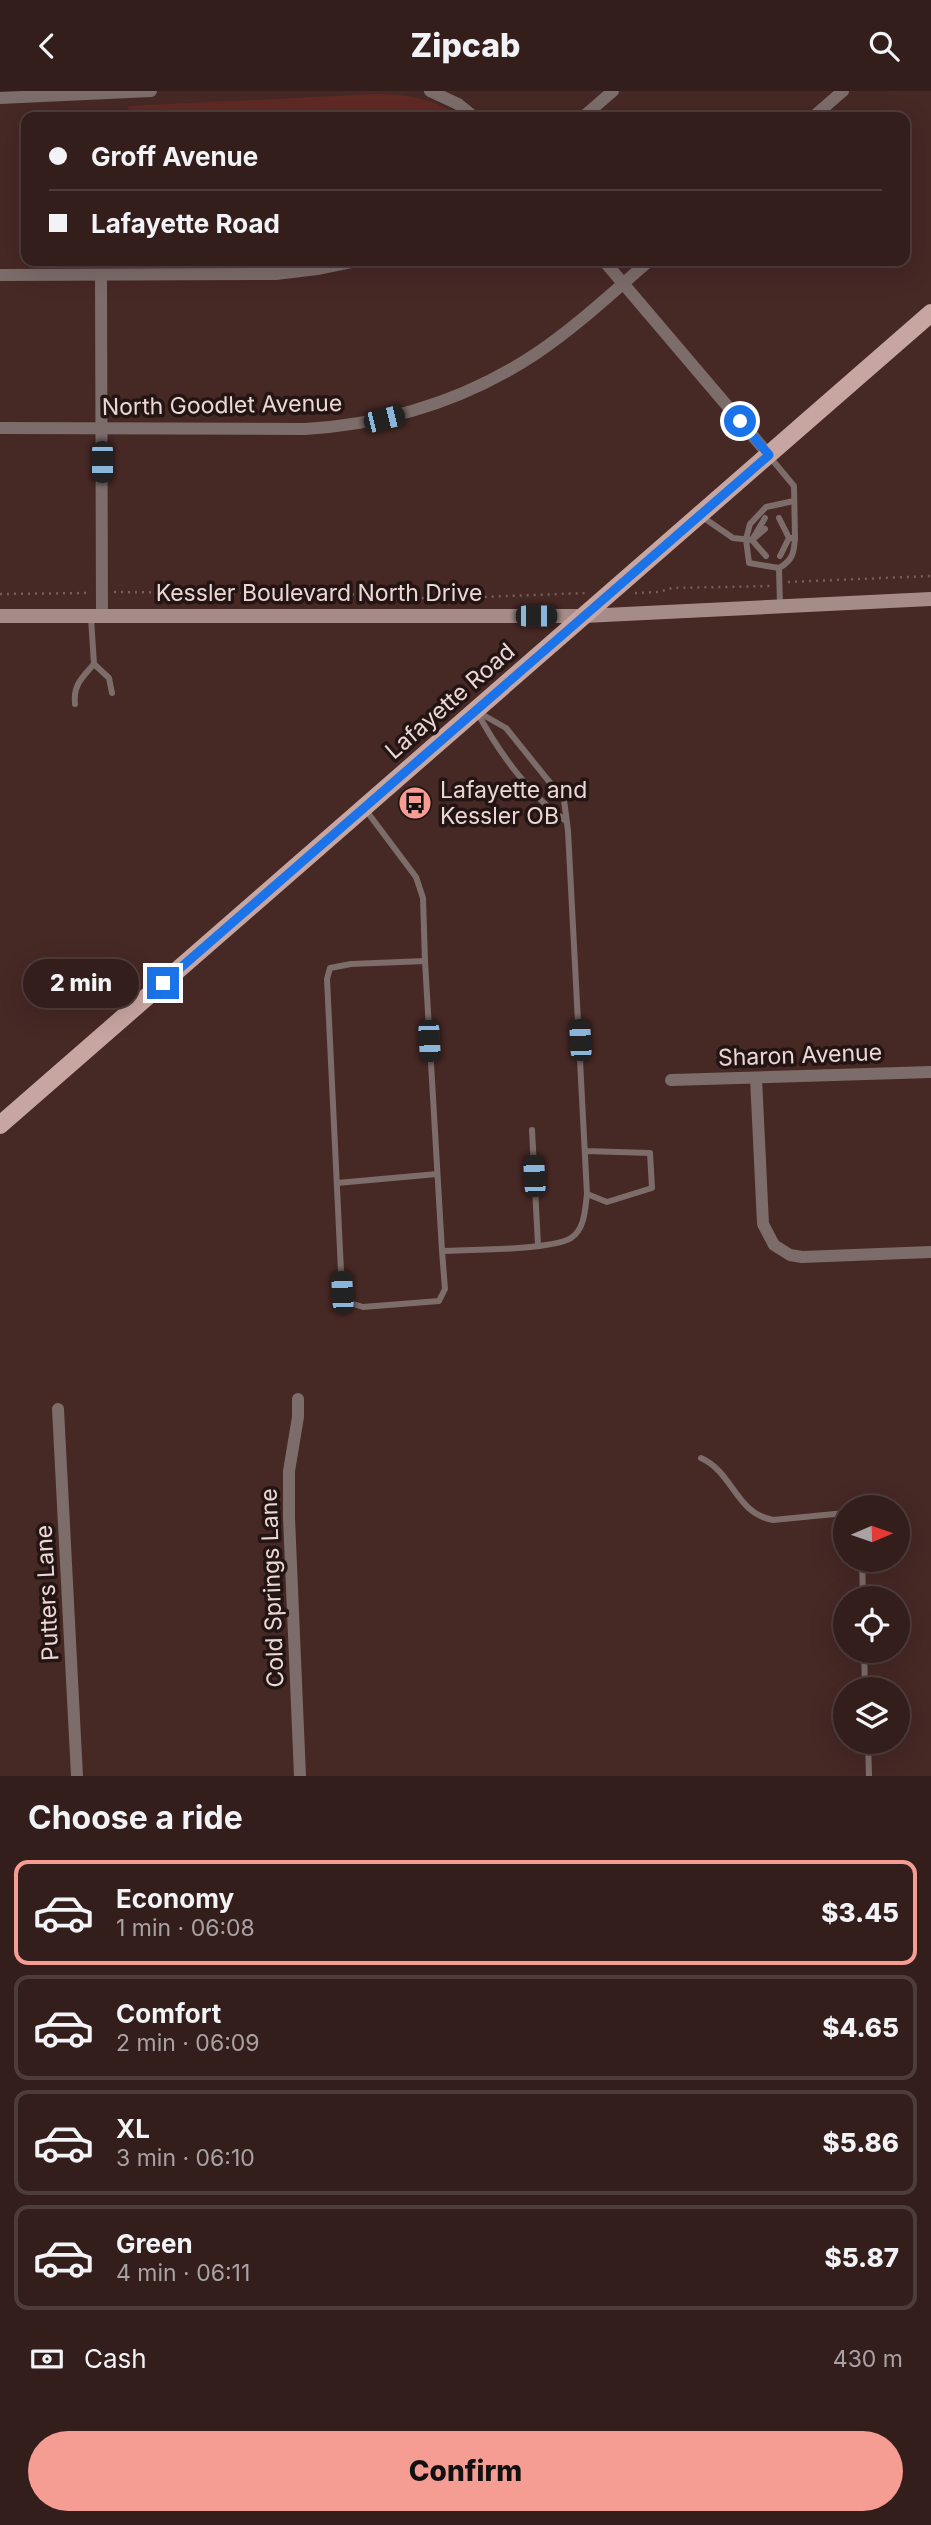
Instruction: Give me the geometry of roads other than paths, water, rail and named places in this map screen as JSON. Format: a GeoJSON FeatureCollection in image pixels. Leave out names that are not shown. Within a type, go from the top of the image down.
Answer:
{"type":"FeatureCollection","features":[{"type":"Feature","properties":{"kind":"main road","name":"Lafayette Road"},"geometry":{"type":"LineString","coordinates":[[0,1125],[931,313]]}},
{"type":"Feature","properties":{"kind":"main road","name":"Kessler Boulevard North Drive"},"geometry":{"type":"LineString","coordinates":[[0,615],[584,616],[931,599]]}},
{"type":"Feature","properties":{"kind":"street"},"geometry":{"type":"LineString","coordinates":[[0,98],[79,92],[151,91]]}},
{"type":"Feature","properties":{"kind":"street"},"geometry":{"type":"LineString","coordinates":[[430,91],[458,104],[468,112]]}},
{"type":"Feature","properties":{"kind":"street"},"geometry":{"type":"LineString","coordinates":[[589,112],[613,91]]}},
{"type":"Feature","properties":{"kind":"street"},"geometry":{"type":"LineString","coordinates":[[819,112],[843,91]]}},
{"type":"Feature","properties":{"kind":"street"},"geometry":{"type":"LineString","coordinates":[[0,275],[276,274],[332,266]]}},
{"type":"Feature","properties":{"kind":"street"},"geometry":{"type":"LineString","coordinates":[[608,266],[769,455]]}},
{"type":"Feature","properties":{"kind":"street","name":"North Goodlet Avenue"},"geometry":{"type":"LineString","coordinates":[[0,428],[305,429],[355,424],[408,412],[455,397],[520,363],[565,332],[643,266]]}},
{"type":"Feature","properties":{"kind":"street"},"geometry":{"type":"LineString","coordinates":[[97,616],[102,592],[101,275]]}},
{"type":"Feature","properties":{"kind":"street","name":"Sharon Avenue"},"geometry":{"type":"LineString","coordinates":[[671,1080],[931,1072]]}},
{"type":"Feature","properties":{"kind":"street"},"geometry":{"type":"LineString","coordinates":[[756,1078],[763,1224],[774,1245],[784,1252],[802,1257],[931,1252]]}},
{"type":"Feature","properties":{"kind":"street","name":"Cold Springs Lane"},"geometry":{"type":"LineString","coordinates":[[298,1399],[298,1417],[289,1471],[289,1518],[300,1776]]}},
{"type":"Feature","properties":{"kind":"street","name":"Putters Lane"},"geometry":{"type":"LineString","coordinates":[[58,1409],[77,1776]]}},
{"type":"Feature","properties":{"kind":"lane"},"geometry":{"type":"LineString","coordinates":[[769,455],[794,486],[794,501],[792,538],[794,553],[788,563],[779,568],[749,563],[750,524],[766,507],[794,501]]}},
{"type":"Feature","properties":{"kind":"lane"},"geometry":{"type":"LineString","coordinates":[[700,515],[733,538],[766,547]]}},
{"type":"Feature","properties":{"kind":"lane"},"geometry":{"type":"LineString","coordinates":[[779,518],[792,538]]}},
{"type":"Feature","properties":{"kind":"lane"},"geometry":{"type":"LineString","coordinates":[[748,540],[765,519]]}},
{"type":"Feature","properties":{"kind":"lane"},"geometry":{"type":"LineString","coordinates":[[779,529],[792,538]]}},
{"type":"Feature","properties":{"kind":"lane"},"geometry":{"type":"LineString","coordinates":[[748,540],[765,530]]}},
{"type":"Feature","properties":{"kind":"lane"},"geometry":{"type":"LineString","coordinates":[[780,546],[792,538]]}},
{"type":"Feature","properties":{"kind":"lane"},"geometry":{"type":"LineString","coordinates":[[780,556],[792,538]]}},
{"type":"Feature","properties":{"kind":"lane"},"geometry":{"type":"LineString","coordinates":[[748,540],[766,556]]}},
{"type":"Feature","properties":{"kind":"lane"},"geometry":{"type":"LineString","coordinates":[[779,568],[780,607]]}},
{"type":"Feature","properties":{"kind":"lane"},"geometry":{"type":"LineString","coordinates":[[75,704],[74,692],[78,680],[94,664],[97,616]]}},
{"type":"Feature","properties":{"kind":"lane"},"geometry":{"type":"LineString","coordinates":[[94,664],[109,678],[112,693]]}},
{"type":"Feature","properties":{"kind":"lane"},"geometry":{"type":"LineString","coordinates":[[476,711],[495,746],[551,810],[566,821]]}},
{"type":"Feature","properties":{"kind":"lane"},"geometry":{"type":"LineString","coordinates":[[442,1251],[538,1245],[570,1238],[580,1228],[587,1194],[564,800],[506,728],[476,711]]}},
{"type":"Feature","properties":{"kind":"lane"},"geometry":{"type":"LineString","coordinates":[[364,808],[416,877],[423,898],[445,1289],[439,1301],[363,1307],[350,1303],[342,1292],[327,979],[330,968],[351,964],[425,961]]}},
{"type":"Feature","properties":{"kind":"lane"},"geometry":{"type":"LineString","coordinates":[[532,1130],[538,1245]]}},
{"type":"Feature","properties":{"kind":"lane"},"geometry":{"type":"LineString","coordinates":[[586,1151],[650,1153],[652,1188],[607,1202],[587,1194]]}},
{"type":"Feature","properties":{"kind":"lane"},"geometry":{"type":"LineString","coordinates":[[337,1183],[437,1174]]}},
{"type":"Feature","properties":{"kind":"lane"},"geometry":{"type":"LineString","coordinates":[[701,1458],[721,1472],[746,1508],[763,1518],[773,1520],[833,1514]]}},
{"type":"Feature","properties":{"kind":"lane"},"geometry":{"type":"LineString","coordinates":[[868,1754],[869,1776]]}},
{"type":"Feature","properties":{"kind":"place","name":"Lafayette and Kessler OB"},"geometry":{"type":"Point","coordinates":[415,803]}}]}
